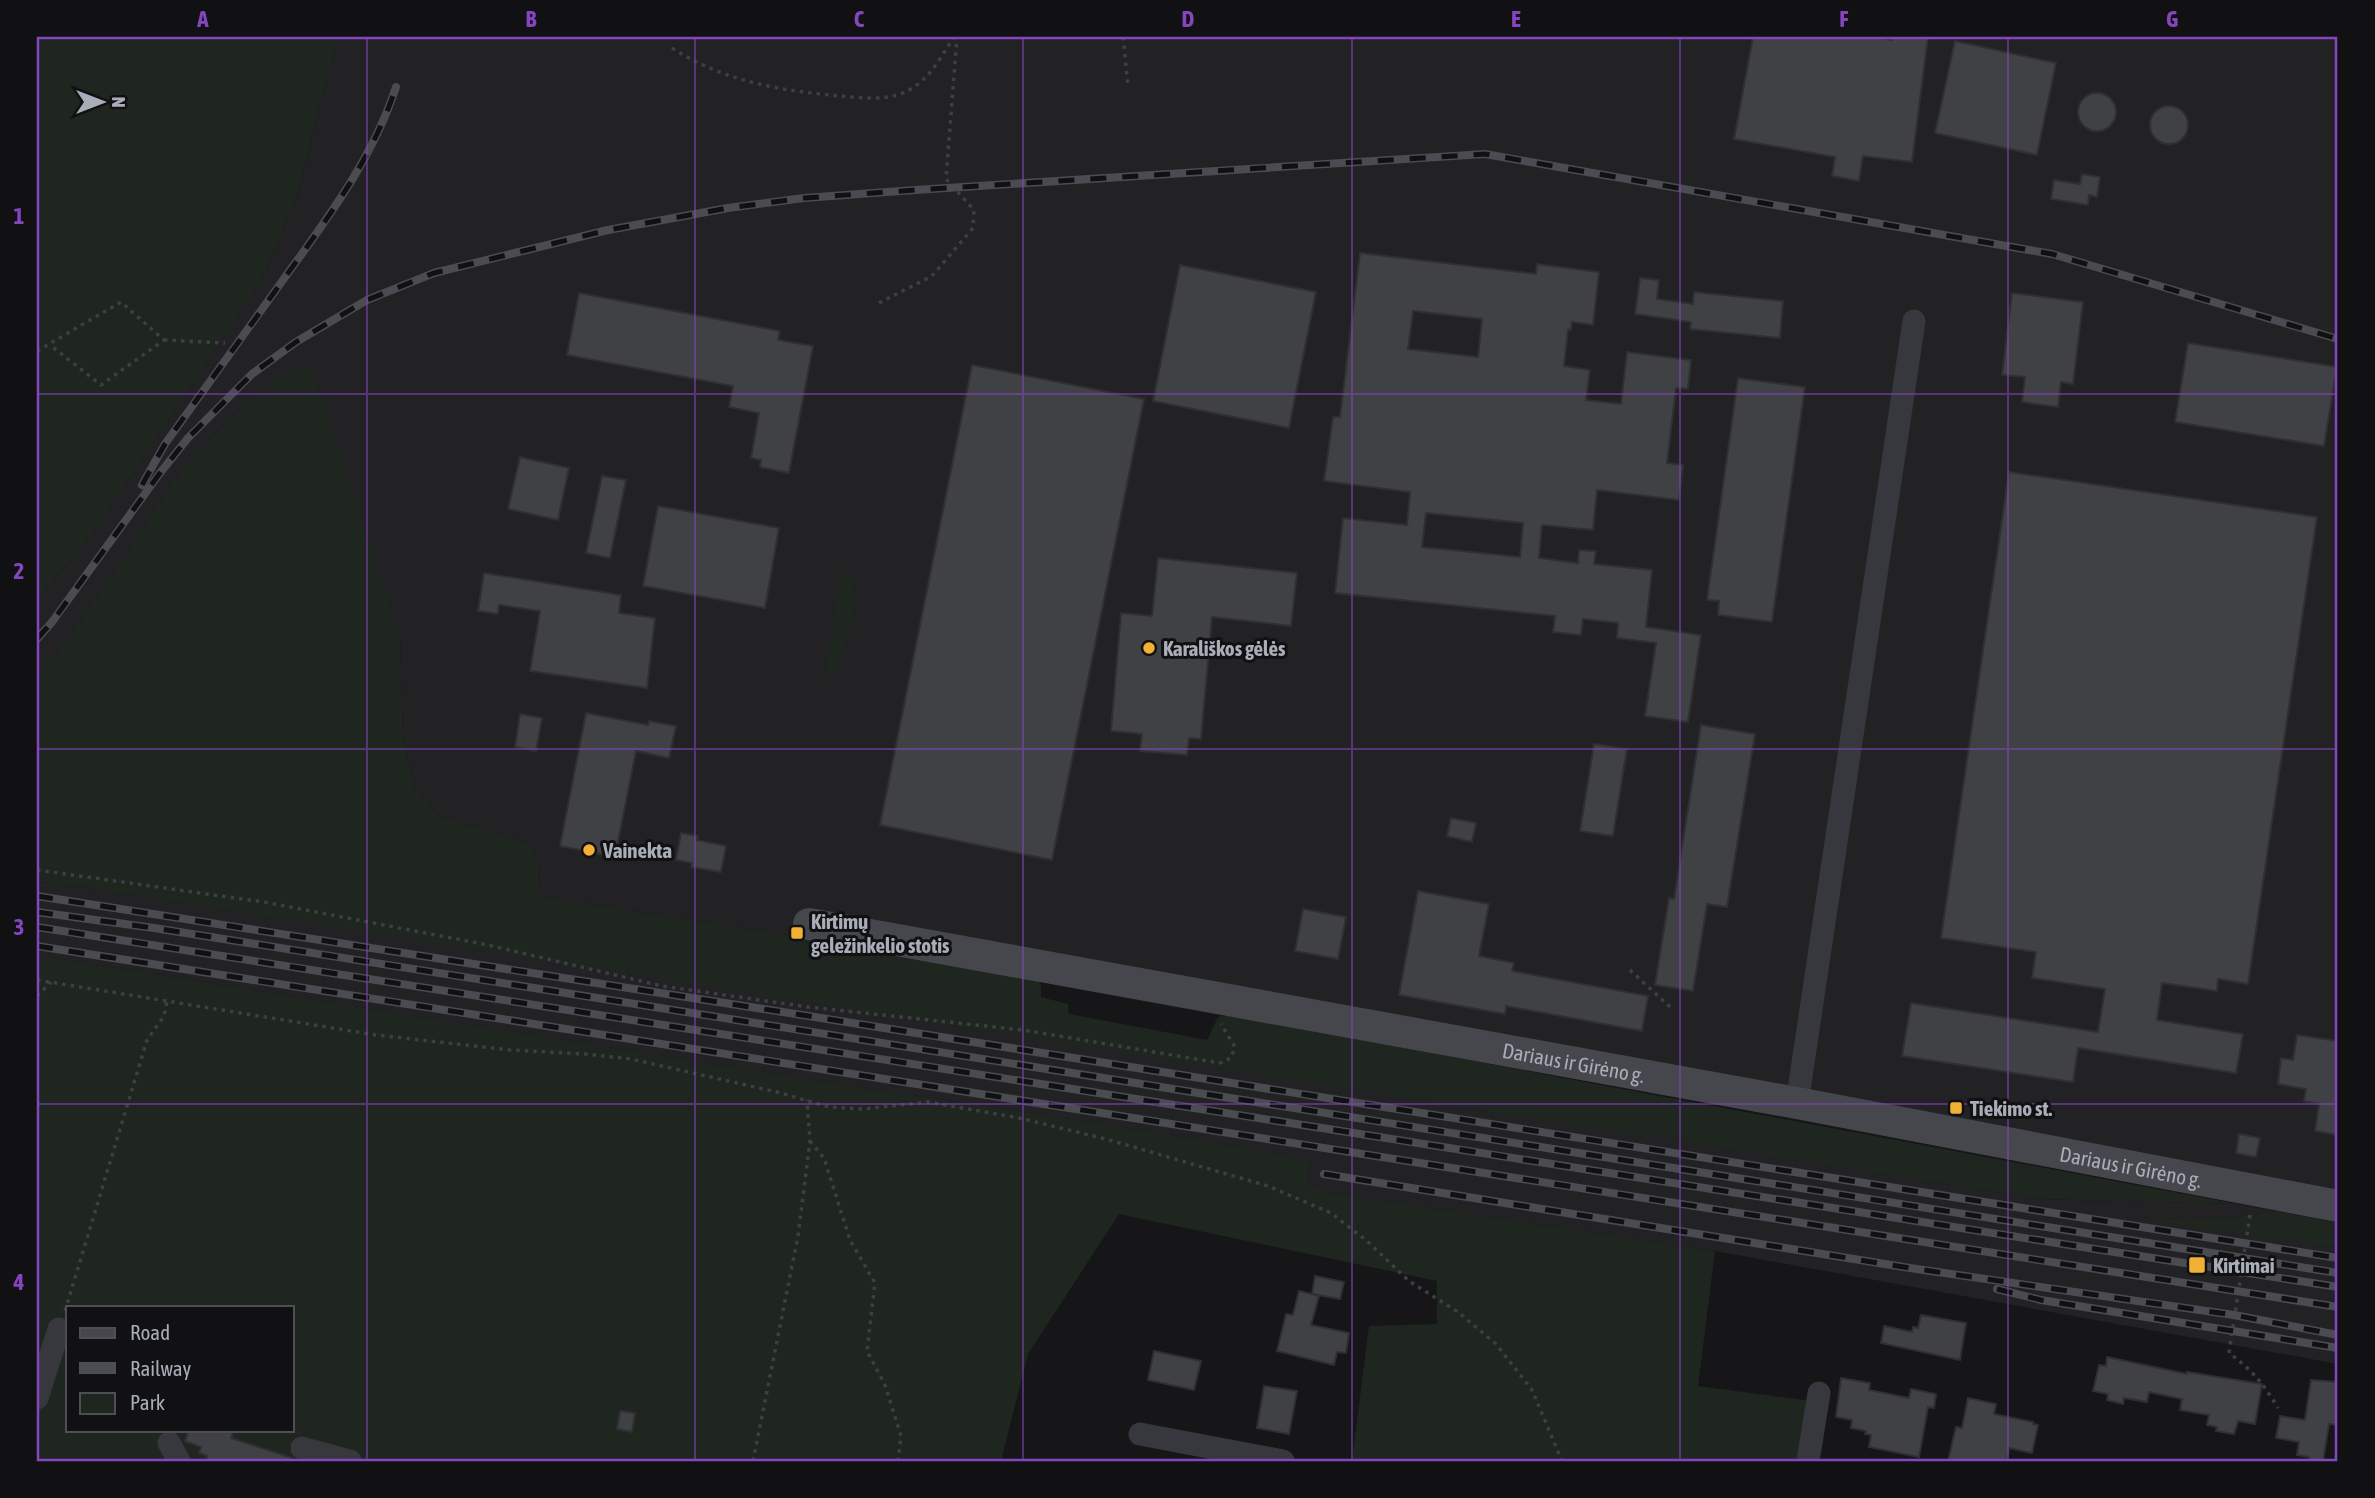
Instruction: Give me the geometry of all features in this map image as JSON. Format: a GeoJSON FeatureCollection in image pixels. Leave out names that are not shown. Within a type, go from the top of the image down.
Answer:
{"type":"FeatureCollection","features":[{"type":"Feature","properties":{"kind":"street"},"geometry":{"type":"LineString","coordinates":[[1797,1103],[1914,321]]}},
{"type":"Feature","properties":{"kind":"street","name":"Dariaus ir Girėno g."},"geometry":{"type":"LineString","coordinates":[[809,923],[1797,1103],[2338,1206]]}},
{"type":"Feature","properties":{"kind":"street"},"geometry":{"type":"LineString","coordinates":[[37,1398],[59,1329]]}},
{"type":"Feature","properties":{"kind":"street"},"geometry":{"type":"LineString","coordinates":[[1808,1461],[1819,1393]]}},
{"type":"Feature","properties":{"kind":"street"},"geometry":{"type":"LineString","coordinates":[[1140,1434],[1283,1461]]}},
{"type":"Feature","properties":{"kind":"street"},"geometry":{"type":"LineString","coordinates":[[302,1448],[350,1461]]}},
{"type":"Feature","properties":{"kind":"path"},"geometry":{"type":"LineString","coordinates":[[672,48],[697,64],[741,80],[793,92],[874,99],[903,93],[926,79],[955,37]]}},
{"type":"Feature","properties":{"kind":"path"},"geometry":{"type":"LineString","coordinates":[[879,303],[932,276],[973,228],[974,210],[946,178],[955,37]]}},
{"type":"Feature","properties":{"kind":"path"},"geometry":{"type":"LineString","coordinates":[[1123,37],[1128,86]]}},
{"type":"Feature","properties":{"kind":"path"},"geometry":{"type":"LineString","coordinates":[[37,351],[121,302],[164,340]]}},
{"type":"Feature","properties":{"kind":"path"},"geometry":{"type":"LineString","coordinates":[[50,345],[101,384],[164,340],[225,343]]}},
{"type":"Feature","properties":{"kind":"path"},"geometry":{"type":"LineString","coordinates":[[37,870],[277,905],[488,945],[662,986],[808,1007],[1023,1030],[1220,1063],[1231,1058],[1235,1047],[1220,1023],[1218,997]]}},
{"type":"Feature","properties":{"kind":"path"},"geometry":{"type":"LineString","coordinates":[[1630,970],[1670,1007]]}},
{"type":"Feature","properties":{"kind":"path"},"geometry":{"type":"LineString","coordinates":[[37,980],[376,1035],[510,1050],[631,1059],[829,1107],[864,1109],[928,1102],[1019,1118],[1106,1139],[1268,1186],[1331,1213],[1367,1241],[1409,1281],[1458,1312],[1496,1344],[1532,1390],[1562,1461]]}},
{"type":"Feature","properties":{"kind":"path"},"geometry":{"type":"LineString","coordinates":[[37,996],[51,982]]}},
{"type":"Feature","properties":{"kind":"path"},"geometry":{"type":"LineString","coordinates":[[59,1329],[147,1040],[164,1016],[167,1002]]}},
{"type":"Feature","properties":{"kind":"path"},"geometry":{"type":"LineString","coordinates":[[753,1461],[798,1236],[810,1141],[807,1100]]}},
{"type":"Feature","properties":{"kind":"path"},"geometry":{"type":"LineString","coordinates":[[810,1141],[824,1158],[850,1240],[875,1283],[867,1351],[885,1385],[901,1436],[898,1461]]}},
{"type":"Feature","properties":{"kind":"path"},"geometry":{"type":"LineString","coordinates":[[2245,1243],[2229,1353],[2251,1369],[2278,1408]]}},
{"type":"Feature","properties":{"kind":"shaded area"},"geometry":{"type":"Polygon","coordinates":[[[338,37],[2338,37],[2338,1192],[804,908],[799,937],[544,897],[538,891],[539,858],[529,843],[440,816],[415,788],[403,738],[400,637],[256,393],[227,420],[173,480],[127,554],[54,657],[37,673],[37,598],[88,540],[261,282],[296,200],[338,37]]]}},
{"type":"Feature","properties":{"kind":"shaded area"},"geometry":{"type":"Polygon","coordinates":[[[37,882],[768,995],[2039,1199],[2237,1204],[2276,1211],[2235,1217],[2148,1219],[2338,1248],[2338,1364],[1715,1251],[1328,1192],[1307,1182],[1310,1159],[1124,1127],[37,955],[37,882]]]}},
{"type":"Feature","properties":{"kind":"green space"},"geometry":{"type":"Polygon","coordinates":[[[37,37],[338,37],[296,200],[261,282],[88,540],[37,598],[37,37]]]}},
{"type":"Feature","properties":{"kind":"green space"},"geometry":{"type":"Polygon","coordinates":[[[310,364],[400,637],[403,738],[415,788],[440,816],[529,843],[539,858],[538,891],[544,897],[799,937],[1037,979],[1041,986],[1041,997],[1068,1004],[1069,1014],[1207,1040],[1218,1017],[1228,1015],[2237,1204],[2039,1199],[37,882],[37,673],[54,657],[127,554],[173,480],[227,420],[256,393],[288,373],[310,364]]]}},
{"type":"Feature","properties":{"kind":"green space"},"geometry":{"type":"Polygon","coordinates":[[[847,570],[854,598],[851,627],[829,683],[827,663],[838,582],[841,572],[847,570]]]}},
{"type":"Feature","properties":{"kind":"green space"},"geometry":{"type":"Polygon","coordinates":[[[37,955],[1124,1127],[1310,1159],[1307,1182],[1328,1192],[1715,1251],[1698,1386],[1811,1401],[1801,1461],[1352,1461],[1369,1326],[1437,1324],[1437,1281],[1119,1214],[1028,1354],[1001,1461],[37,1461],[37,955]]]}},
{"type":"Feature","properties":{"kind":"green space"},"geometry":{"type":"Polygon","coordinates":[[[2276,1211],[2338,1223],[2338,1248],[2142,1219],[2235,1217],[2276,1211]]]}},
{"type":"Feature","properties":{"kind":"building"},"geometry":{"type":"Polygon","coordinates":[[[1753,37],[1873,37],[1892,40],[1893,37],[1928,37],[1912,162],[1863,156],[1859,181],[1832,176],[1835,157],[1734,139],[1753,37]]]}},
{"type":"Feature","properties":{"kind":"building"},"geometry":{"type":"Polygon","coordinates":[[[1955,41],[2056,63],[2037,155],[1935,133],[1955,41]]]}},
{"type":"Feature","properties":{"kind":"building"},"geometry":{"type":"Polygon","coordinates":[[[2097,93],[2110,99],[2116,112],[2110,125],[2097,131],[2084,125],[2078,112],[2084,99],[2097,93]]]}},
{"type":"Feature","properties":{"kind":"building"},"geometry":{"type":"Polygon","coordinates":[[[2169,106],[2182,112],[2188,125],[2182,138],[2169,144],[2156,138],[2150,125],[2156,112],[2169,106]]]}},
{"type":"Feature","properties":{"kind":"building"},"geometry":{"type":"Polygon","coordinates":[[[2082,174],[2100,177],[2097,197],[2089,195],[2088,205],[2051,199],[2054,180],[2080,184],[2082,174]]]}},
{"type":"Feature","properties":{"kind":"building"},"geometry":{"type":"Polygon","coordinates":[[[1360,253],[1536,274],[1537,264],[1599,272],[1593,325],[1572,322],[1571,330],[1568,330],[1564,366],[1590,370],[1586,400],[1621,404],[1627,352],[1691,360],[1688,389],[1676,388],[1667,463],[1683,465],[1679,500],[1597,490],[1593,530],[1542,525],[1539,558],[1578,563],[1579,550],[1596,551],[1594,564],[1652,570],[1646,627],[1701,635],[1688,722],[1645,716],[1656,643],[1617,638],[1618,623],[1583,619],[1581,635],[1553,632],[1555,616],[1335,593],[1343,518],[1407,525],[1410,492],[1324,481],[1333,417],[1340,417],[1360,253]],[[1413,311],[1408,349],[1478,357],[1482,319],[1413,311]],[[1426,513],[1422,547],[1520,557],[1523,523],[1426,513]]]}},
{"type":"Feature","properties":{"kind":"building"},"geometry":{"type":"Polygon","coordinates":[[[1180,265],[1316,292],[1289,428],[1153,401],[1180,265]]]}},
{"type":"Feature","properties":{"kind":"building"},"geometry":{"type":"Polygon","coordinates":[[[1640,278],[1659,280],[1657,299],[1693,304],[1694,292],[1783,301],[1780,338],[1690,329],[1691,322],[1635,314],[1640,278]]]}},
{"type":"Feature","properties":{"kind":"building"},"geometry":{"type":"Polygon","coordinates":[[[579,293],[780,331],[778,340],[813,346],[789,473],[760,467],[761,460],[751,458],[759,413],[729,407],[733,386],[567,355],[579,293]]]}},
{"type":"Feature","properties":{"kind":"building"},"geometry":{"type":"Polygon","coordinates":[[[2012,293],[2083,302],[2073,384],[2061,382],[2058,407],[2022,402],[2025,377],[2002,375],[2012,293]]]}},
{"type":"Feature","properties":{"kind":"building"},"geometry":{"type":"Polygon","coordinates":[[[2188,343],[2337,367],[2324,446],[2175,422],[2188,343]]]}},
{"type":"Feature","properties":{"kind":"building"},"geometry":{"type":"Polygon","coordinates":[[[972,365],[1144,399],[1052,860],[880,825],[972,365]]]}},
{"type":"Feature","properties":{"kind":"building"},"geometry":{"type":"Polygon","coordinates":[[[1738,378],[1805,387],[1772,622],[1718,615],[1719,601],[1707,600],[1738,378]]]}},
{"type":"Feature","properties":{"kind":"building"},"geometry":{"type":"Polygon","coordinates":[[[520,457],[569,468],[558,520],[508,509],[520,457]]]}},
{"type":"Feature","properties":{"kind":"building"},"geometry":{"type":"Polygon","coordinates":[[[2009,472],[2317,517],[2248,984],[2218,979],[2217,991],[2162,983],[2157,1020],[2243,1034],[2236,1073],[2078,1048],[2073,1082],[1902,1056],[1911,1003],[2098,1032],[2105,989],[2032,978],[2036,952],[1941,938],[2009,472]]]}},
{"type":"Feature","properties":{"kind":"building"},"geometry":{"type":"Polygon","coordinates":[[[602,476],[626,480],[610,558],[586,553],[602,476]]]}},
{"type":"Feature","properties":{"kind":"building"},"geometry":{"type":"Polygon","coordinates":[[[658,506],[779,528],[765,608],[643,586],[658,506]]]}},
{"type":"Feature","properties":{"kind":"building"},"geometry":{"type":"Polygon","coordinates":[[[1158,558],[1297,573],[1291,626],[1212,617],[1201,739],[1189,738],[1187,755],[1140,751],[1142,734],[1111,731],[1121,613],[1152,616],[1158,558]]]}},
{"type":"Feature","properties":{"kind":"building"},"geometry":{"type":"Polygon","coordinates":[[[484,573],[621,595],[619,613],[655,618],[647,688],[530,671],[540,611],[499,605],[498,614],[478,611],[484,573]]]}},
{"type":"Feature","properties":{"kind":"building"},"geometry":{"type":"Polygon","coordinates":[[[586,713],[648,725],[649,721],[676,726],[669,758],[636,751],[615,857],[560,846],[586,713]]]}},
{"type":"Feature","properties":{"kind":"building"},"geometry":{"type":"Polygon","coordinates":[[[520,714],[542,718],[536,751],[515,747],[520,714]]]}},
{"type":"Feature","properties":{"kind":"building"},"geometry":{"type":"Polygon","coordinates":[[[1701,725],[1755,734],[1727,907],[1707,904],[1693,991],[1655,985],[1669,898],[1674,899],[1701,725]]]}},
{"type":"Feature","properties":{"kind":"building"},"geometry":{"type":"Polygon","coordinates":[[[1594,744],[1627,749],[1613,836],[1580,831],[1594,744]]]}},
{"type":"Feature","properties":{"kind":"building"},"geometry":{"type":"Polygon","coordinates":[[[1451,818],[1476,823],[1472,842],[1447,836],[1451,818]]]}},
{"type":"Feature","properties":{"kind":"building"},"geometry":{"type":"Polygon","coordinates":[[[681,833],[698,836],[697,840],[726,846],[721,872],[691,867],[692,863],[676,860],[681,833]]]}},
{"type":"Feature","properties":{"kind":"building"},"geometry":{"type":"Polygon","coordinates":[[[1418,891],[1489,904],[1479,956],[1514,963],[1512,971],[1648,996],[1642,1031],[1506,1006],[1505,1014],[1399,995],[1418,891]]]}},
{"type":"Feature","properties":{"kind":"building"},"geometry":{"type":"Polygon","coordinates":[[[1303,909],[1346,917],[1338,959],[1295,951],[1303,909]]]}},
{"type":"Feature","properties":{"kind":"building"},"geometry":{"type":"Polygon","coordinates":[[[2297,1035],[2338,1041],[2338,1135],[2315,1131],[2319,1104],[2304,1101],[2306,1089],[2278,1084],[2281,1058],[2293,1060],[2297,1035]]]}},
{"type":"Feature","properties":{"kind":"building"},"geometry":{"type":"Polygon","coordinates":[[[2239,1134],[2260,1138],[2256,1157],[2236,1153],[2239,1134]]]}},
{"type":"Feature","properties":{"kind":"building"},"geometry":{"type":"Polygon","coordinates":[[[1315,1276],[1344,1282],[1340,1299],[1312,1294],[1315,1276]]]}},
{"type":"Feature","properties":{"kind":"building"},"geometry":{"type":"Polygon","coordinates":[[[1299,1291],[1319,1296],[1311,1325],[1349,1333],[1346,1353],[1337,1352],[1334,1365],[1277,1351],[1286,1314],[1293,1315],[1299,1291]]]}},
{"type":"Feature","properties":{"kind":"building"},"geometry":{"type":"Polygon","coordinates":[[[1921,1315],[1966,1323],[1960,1360],[1881,1343],[1884,1326],[1912,1332],[1913,1327],[1918,1328],[1921,1315]]]}},
{"type":"Feature","properties":{"kind":"building"},"geometry":{"type":"Polygon","coordinates":[[[1154,1351],[1201,1361],[1194,1390],[1148,1380],[1154,1351]]]}},
{"type":"Feature","properties":{"kind":"building"},"geometry":{"type":"Polygon","coordinates":[[[2107,1357],[2187,1374],[2262,1384],[2255,1424],[2238,1421],[2234,1434],[2216,1431],[2217,1427],[2207,1425],[2209,1415],[2180,1410],[2182,1399],[2149,1392],[2147,1402],[2124,1398],[2123,1404],[2107,1400],[2108,1394],[2093,1391],[2099,1365],[2106,1366],[2107,1357]]]}},
{"type":"Feature","properties":{"kind":"building"},"geometry":{"type":"Polygon","coordinates":[[[1841,1378],[1870,1383],[1869,1390],[1909,1398],[1911,1389],[1936,1394],[1934,1408],[1928,1407],[1919,1457],[1869,1447],[1871,1435],[1865,1434],[1866,1431],[1851,1428],[1852,1420],[1836,1417],[1841,1378]]]}},
{"type":"Feature","properties":{"kind":"building"},"geometry":{"type":"Polygon","coordinates":[[[2311,1380],[2338,1382],[2338,1425],[2329,1424],[2323,1461],[2308,1461],[2309,1457],[2297,1455],[2299,1442],[2276,1438],[2280,1416],[2305,1420],[2311,1380]]]}},
{"type":"Feature","properties":{"kind":"building"},"geometry":{"type":"Polygon","coordinates":[[[1264,1386],[1297,1391],[1289,1434],[1257,1428],[1264,1386]]]}},
{"type":"Feature","properties":{"kind":"building"},"geometry":{"type":"Polygon","coordinates":[[[1968,1398],[1996,1404],[1994,1414],[2038,1425],[2032,1453],[2009,1448],[2007,1461],[1948,1461],[1956,1427],[1962,1428],[1968,1398]]]}},
{"type":"Feature","properties":{"kind":"building"},"geometry":{"type":"Polygon","coordinates":[[[620,1411],[635,1413],[632,1432],[617,1429],[620,1411]]]}},
{"type":"Feature","properties":{"kind":"building"},"geometry":{"type":"Polygon","coordinates":[[[188,1432],[233,1432],[231,1438],[292,1458],[291,1461],[206,1461],[207,1456],[199,1453],[201,1447],[185,1441],[188,1432]]]}},
{"type":"Feature","properties":{"kind":"railway"},"geometry":{"type":"LineString","coordinates":[[142,485],[165,444],[347,188],[374,139],[396,87]]}},
{"type":"Feature","properties":{"kind":"railway"},"geometry":{"type":"LineString","coordinates":[[37,639],[188,438],[252,374],[296,342],[367,300],[434,273],[608,230],[728,208],[804,198],[1485,154],[2052,254],[2338,339]]}},
{"type":"Feature","properties":{"kind":"railway"},"geometry":{"type":"LineString","coordinates":[[37,896],[2338,1258]]}},
{"type":"Feature","properties":{"kind":"railway"},"geometry":{"type":"LineString","coordinates":[[37,912],[154,928],[2338,1273]]}},
{"type":"Feature","properties":{"kind":"railway"},"geometry":{"type":"LineString","coordinates":[[37,927],[2338,1287]]}},
{"type":"Feature","properties":{"kind":"railway"},"geometry":{"type":"LineString","coordinates":[[37,946],[2338,1307]]}},
{"type":"Feature","properties":{"kind":"railway"},"geometry":{"type":"LineString","coordinates":[[1324,1174],[1910,1268],[2234,1315],[2338,1335]]}},
{"type":"Feature","properties":{"kind":"railway"},"geometry":{"type":"LineString","coordinates":[[1997,1289],[2041,1300],[2338,1348]]}},
{"type":"Feature","properties":{"kind":"place","name":"Karališkos gėlės"},"geometry":{"type":"Point","coordinates":[1149,648]}},
{"type":"Feature","properties":{"kind":"place","name":"Vainekta"},"geometry":{"type":"Point","coordinates":[589,850]}},
{"type":"Feature","properties":{"kind":"place","name":"Kirtimų geležinkelio stotis"},"geometry":{"type":"Point","coordinates":[797,933]}},
{"type":"Feature","properties":{"kind":"place","name":"Tiekimo st."},"geometry":{"type":"Point","coordinates":[1956,1108]}},
{"type":"Feature","properties":{"kind":"place","name":"Kirtimai"},"geometry":{"type":"Point","coordinates":[2197,1265]}}]}
